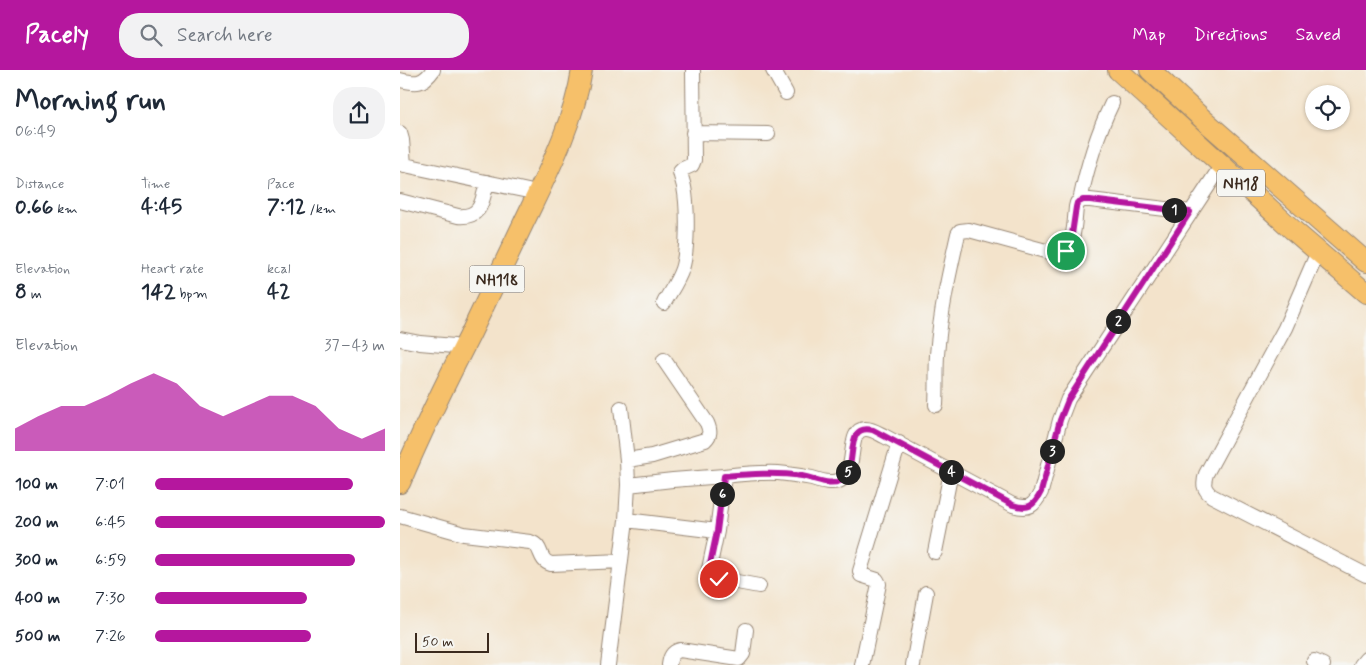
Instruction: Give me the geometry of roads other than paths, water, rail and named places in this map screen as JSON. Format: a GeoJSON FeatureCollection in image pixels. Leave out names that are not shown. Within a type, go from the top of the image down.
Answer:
{"type":"FeatureCollection","features":[{"type":"Feature","properties":{"kind":"highway","name":"NH118"},"geometry":{"type":"LineString","coordinates":[[400,458],[547,150],[568,93],[573,70]]}},
{"type":"Feature","properties":{"kind":"highway","name":"NH118"},"geometry":{"type":"LineString","coordinates":[[400,483],[417,442],[546,176],[574,104],[582,70]]}},
{"type":"Feature","properties":{"kind":"highway","name":"NH18"},"geometry":{"type":"LineString","coordinates":[[1118,70],[1318,252],[1366,293]]}},
{"type":"Feature","properties":{"kind":"highway","name":"NH18"},"geometry":{"type":"LineString","coordinates":[[1150,70],[1366,262]]}},
{"type":"Feature","properties":{"kind":"street"},"geometry":{"type":"LineString","coordinates":[[400,80],[412,83],[420,82],[427,78],[434,70]]}},
{"type":"Feature","properties":{"kind":"street"},"geometry":{"type":"LineString","coordinates":[[664,303],[678,280],[684,261],[687,213],[680,172],[693,163],[693,70]]}},
{"type":"Feature","properties":{"kind":"street"},"geometry":{"type":"LineString","coordinates":[[773,70],[786,93]]}},
{"type":"Feature","properties":{"kind":"street"},"geometry":{"type":"LineString","coordinates":[[936,405],[940,325],[947,281],[958,234],[965,229],[1057,254],[1066,251],[1071,241],[1076,207],[1080,201],[1090,158],[1102,122],[1112,103]]}},
{"type":"Feature","properties":{"kind":"street"},"geometry":{"type":"LineString","coordinates":[[400,133],[402,140],[402,164],[528,190]]}},
{"type":"Feature","properties":{"kind":"street"},"geometry":{"type":"LineString","coordinates":[[693,133],[768,134]]}},
{"type":"Feature","properties":{"kind":"street"},"geometry":{"type":"LineString","coordinates":[[628,485],[752,473],[778,473],[831,482],[838,481],[850,469],[854,438],[857,432],[868,429],[1013,505],[1021,508],[1032,505],[1041,492],[1060,420],[1068,400],[1222,165]]}},
{"type":"Feature","properties":{"kind":"street"},"geometry":{"type":"LineString","coordinates":[[400,200],[466,217],[472,215],[481,206],[487,182]]}},
{"type":"Feature","properties":{"kind":"street"},"geometry":{"type":"LineString","coordinates":[[1080,201],[1090,200],[1190,212]]}},
{"type":"Feature","properties":{"kind":"street"},"geometry":{"type":"LineString","coordinates":[[1318,252],[1285,328],[1206,474],[1204,486],[1206,492],[1212,496],[1366,575]]}},
{"type":"Feature","properties":{"kind":"street"},"geometry":{"type":"LineString","coordinates":[[400,339],[454,346]]}},
{"type":"Feature","properties":{"kind":"street"},"geometry":{"type":"LineString","coordinates":[[628,460],[652,456],[705,440],[710,433],[706,423],[664,360]]}},
{"type":"Feature","properties":{"kind":"street"},"geometry":{"type":"LineString","coordinates":[[608,665],[626,520],[628,485],[628,460],[621,408]]}},
{"type":"Feature","properties":{"kind":"street"},"geometry":{"type":"LineString","coordinates":[[862,665],[879,584],[876,580],[861,575],[860,572],[898,444]]}},
{"type":"Feature","properties":{"kind":"street"},"geometry":{"type":"LineString","coordinates":[[935,552],[951,472]]}},
{"type":"Feature","properties":{"kind":"street"},"geometry":{"type":"LineString","coordinates":[[724,476],[709,574],[719,579],[759,586]]}},
{"type":"Feature","properties":{"kind":"street"},"geometry":{"type":"LineString","coordinates":[[400,516],[464,534],[535,543],[546,563],[621,561]]}},
{"type":"Feature","properties":{"kind":"street"},"geometry":{"type":"LineString","coordinates":[[626,520],[717,531]]}},
{"type":"Feature","properties":{"kind":"street"},"geometry":{"type":"LineString","coordinates":[[913,665],[926,593]]}},
{"type":"Feature","properties":{"kind":"street"},"geometry":{"type":"LineString","coordinates":[[669,665],[670,657],[673,653],[680,650],[739,659],[743,654],[746,630]]}},
{"type":"Feature","properties":{"kind":"street"},"geometry":{"type":"LineString","coordinates":[[1361,665],[1366,659]]}}]}
